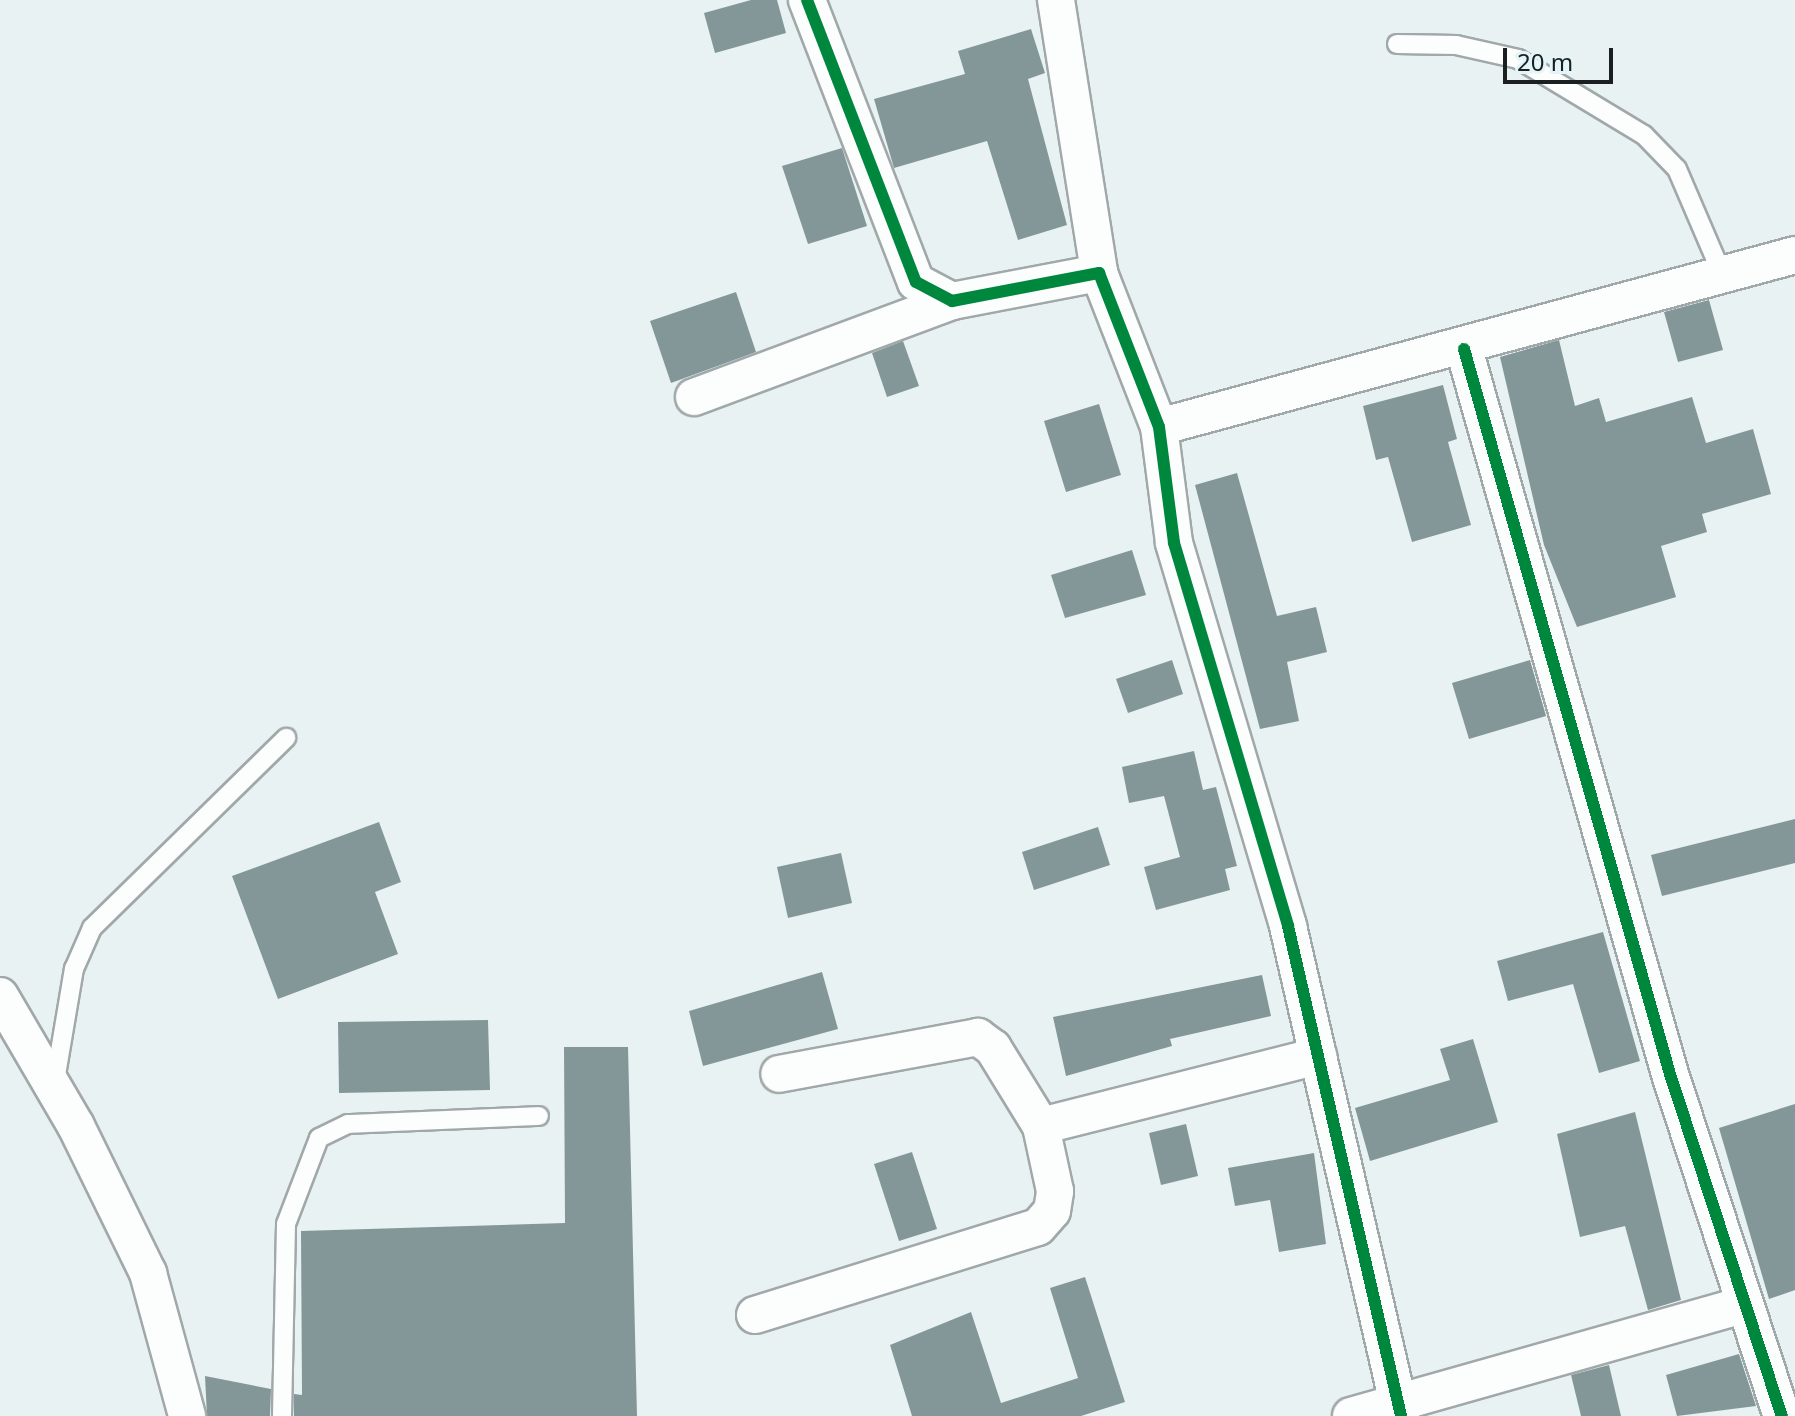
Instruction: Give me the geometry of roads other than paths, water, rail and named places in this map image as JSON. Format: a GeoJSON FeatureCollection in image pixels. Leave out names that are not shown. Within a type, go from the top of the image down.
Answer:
{"type":"FeatureCollection","features":[{"type":"Feature","properties":{"kind":"street"},"geometry":{"type":"LineString","coordinates":[[807,0],[916,282],[952,301]]}},
{"type":"Feature","properties":{"kind":"street"},"geometry":{"type":"LineString","coordinates":[[1056,0],[1099,273],[1159,427],[1174,543],[1288,926],[1400,1410]]}},
{"type":"Feature","properties":{"kind":"street"},"geometry":{"type":"LineString","coordinates":[[1159,427],[1464,349],[1795,255]]}},
{"type":"Feature","properties":{"kind":"street"},"geometry":{"type":"LineString","coordinates":[[694,397],[952,301],[1099,273]]}},
{"type":"Feature","properties":{"kind":"street"},"geometry":{"type":"LineString","coordinates":[[1464,349],[1742,1305],[1782,1416]]}},
{"type":"Feature","properties":{"kind":"street"},"geometry":{"type":"LineString","coordinates":[[0,996],[54,1088],[148,1273],[187,1416]]}},
{"type":"Feature","properties":{"kind":"street"},"geometry":{"type":"LineString","coordinates":[[755,1315],[1038,1227],[1052,1211],[1055,1191],[1041,1126],[993,1048],[978,1037],[779,1074]]}},
{"type":"Feature","properties":{"kind":"street"},"geometry":{"type":"LineString","coordinates":[[1041,1126],[1318,1056]]}},
{"type":"Feature","properties":{"kind":"street"},"geometry":{"type":"LineString","coordinates":[[1351,1416],[1400,1410],[1742,1305]]}},
{"type":"Feature","properties":{"kind":"lane"},"geometry":{"type":"LineString","coordinates":[[1397,44],[1456,45],[1518,59],[1644,135],[1693,196],[1722,274]]}},
{"type":"Feature","properties":{"kind":"lane"},"geometry":{"type":"LineString","coordinates":[[54,1088],[74,969],[92,928],[286,738]]}},
{"type":"Feature","properties":{"kind":"lane"},"geometry":{"type":"LineString","coordinates":[[282,1416],[286,1224],[319,1138],[348,1124],[539,1116]]}}]}
